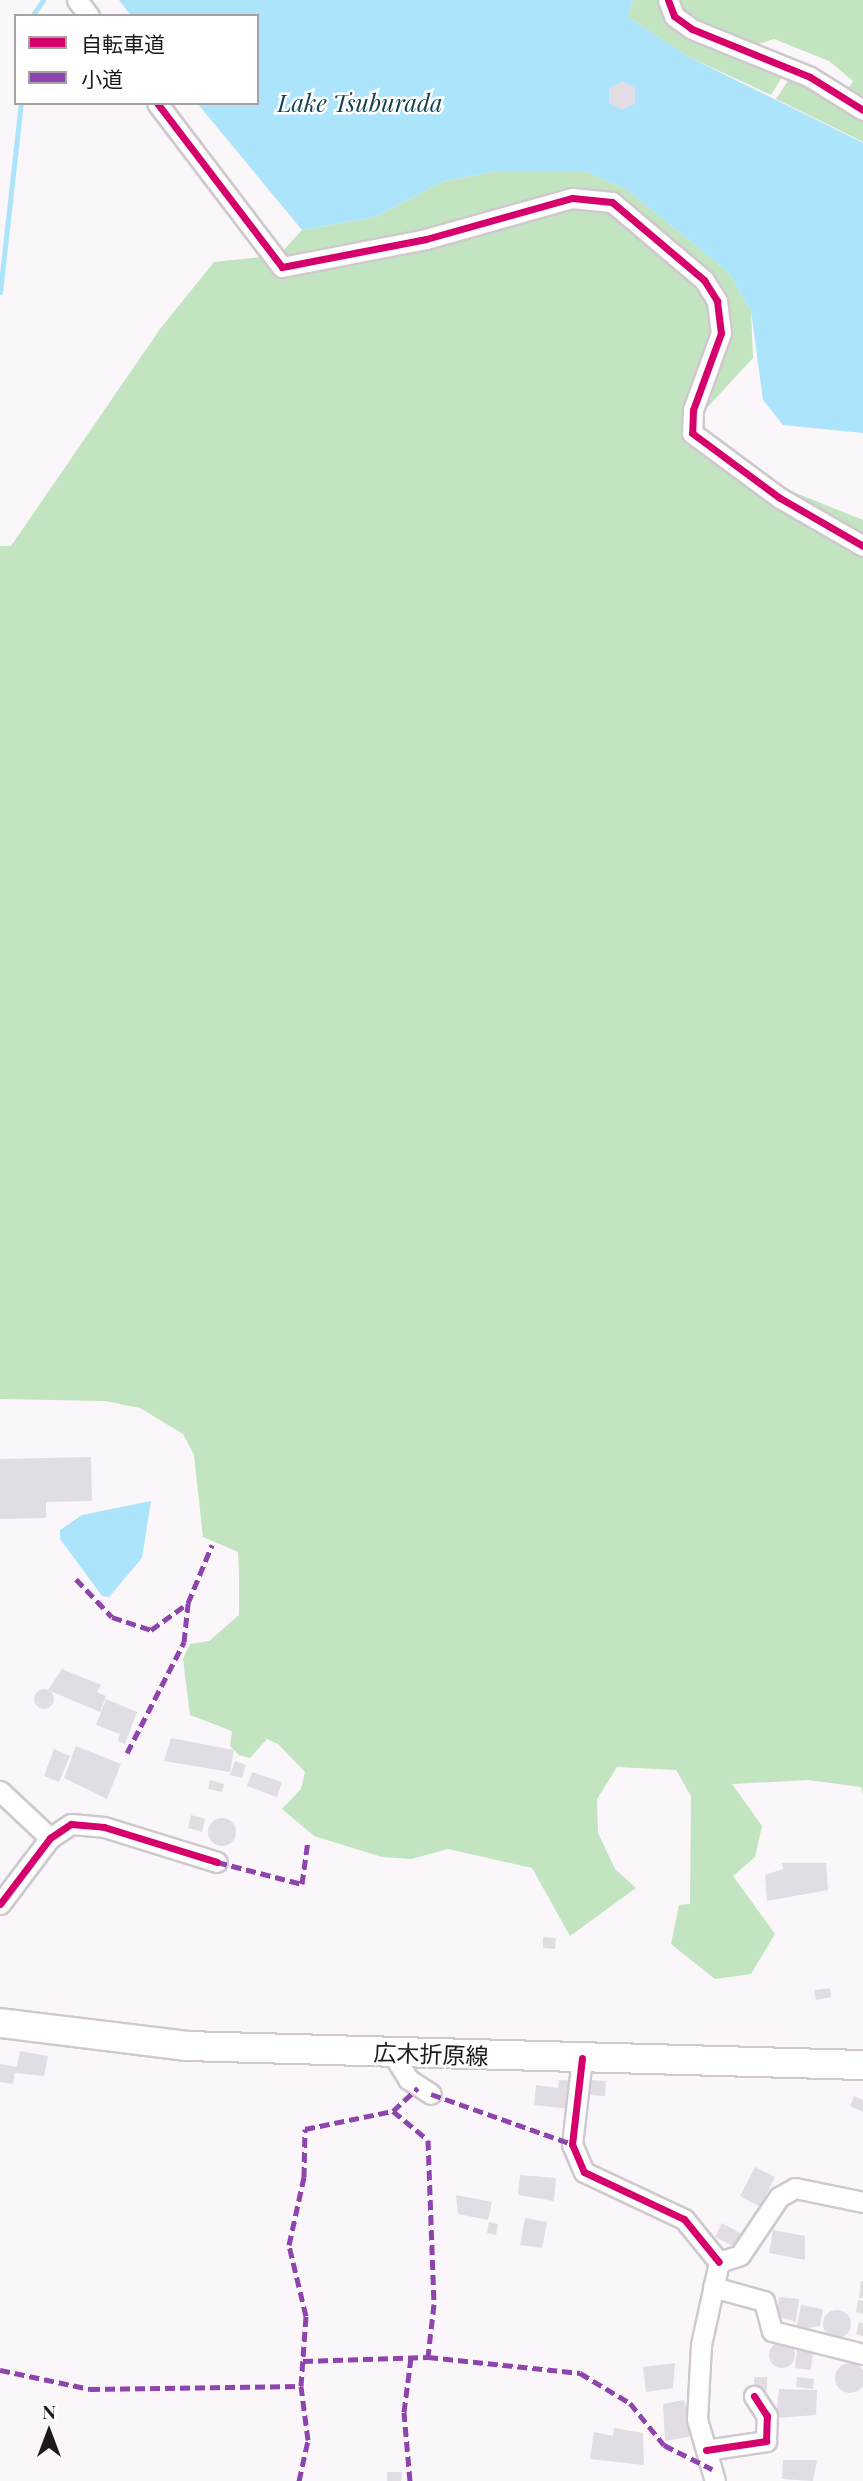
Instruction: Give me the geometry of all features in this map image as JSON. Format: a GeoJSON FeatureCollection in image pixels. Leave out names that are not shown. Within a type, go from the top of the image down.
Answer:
{"type":"FeatureCollection","features":[{"type":"Feature","properties":{"kind":"main road","name":"広木折原線"},"geometry":{"type":"LineString","coordinates":[[0,2024],[187,2046],[863,2065]]}},
{"type":"Feature","properties":{"kind":"street"},"geometry":{"type":"LineString","coordinates":[[76,0],[87,14]]}},
{"type":"Feature","properties":{"kind":"street"},"geometry":{"type":"LineString","coordinates":[[668,0],[674,16],[692,29],[810,77],[863,110]]}},
{"type":"Feature","properties":{"kind":"street"},"geometry":{"type":"LineString","coordinates":[[159,105],[282,267],[426,239],[572,198],[612,202],[704,280],[717,301],[721,333],[694,410],[692,433],[780,498],[863,546]]}},
{"type":"Feature","properties":{"kind":"street"},"geometry":{"type":"LineString","coordinates":[[0,1791],[50,1838]]}},
{"type":"Feature","properties":{"kind":"street"},"geometry":{"type":"LineString","coordinates":[[0,1904],[50,1838],[71,1824],[104,1827],[217,1862]]}},
{"type":"Feature","properties":{"kind":"street"},"geometry":{"type":"LineString","coordinates":[[392,2053],[408,2079],[431,2094]]}},
{"type":"Feature","properties":{"kind":"street"},"geometry":{"type":"LineString","coordinates":[[582,2058],[572,2144],[584,2172],[684,2219],[719,2262]]}},
{"type":"Feature","properties":{"kind":"street"},"geometry":{"type":"LineString","coordinates":[[719,2262],[740,2255],[779,2197],[795,2188],[863,2202]]}},
{"type":"Feature","properties":{"kind":"street"},"geometry":{"type":"LineString","coordinates":[[715,2481],[697,2418],[701,2345],[719,2262]]}},
{"type":"Feature","properties":{"kind":"street"},"geometry":{"type":"LineString","coordinates":[[713,2287],[764,2301],[772,2331],[863,2354]]}},
{"type":"Feature","properties":{"kind":"street"},"geometry":{"type":"LineString","coordinates":[[706,2450],[766,2441],[767,2416],[754,2396]]}},
{"type":"Feature","properties":{"kind":"green space"},"geometry":{"type":"Polygon","coordinates":[[[633,0],[863,0],[863,142],[776,99],[791,76],[839,102],[853,81],[829,61],[774,39],[732,53],[784,74],[771,95],[687,56],[628,17],[633,0]]]}},
{"type":"Feature","properties":{"kind":"green space"},"geometry":{"type":"Polygon","coordinates":[[[496,171],[584,171],[626,189],[729,273],[751,311],[753,358],[692,424],[703,456],[863,520],[863,1794],[861,1787],[808,1780],[732,1784],[762,1826],[755,1857],[733,1876],[775,1934],[751,1974],[715,1979],[671,1944],[679,1905],[690,1904],[691,1796],[676,1770],[617,1767],[597,1799],[598,1833],[615,1869],[636,1888],[570,1936],[532,1868],[448,1849],[411,1859],[382,1857],[314,1836],[282,1809],[301,1789],[305,1772],[278,1744],[267,1739],[250,1758],[239,1755],[230,1746],[232,1731],[190,1715],[183,1659],[190,1644],[209,1641],[239,1615],[239,1572],[238,1552],[203,1537],[194,1455],[183,1434],[140,1408],[105,1401],[0,1399],[0,546],[11,546],[160,329],[214,262],[279,255],[302,230],[375,217],[444,181],[496,171]]]}},
{"type":"Feature","properties":{"kind":"water","name":"Lake Tsuburada"},"geometry":{"type":"Polygon","coordinates":[[[119,0],[633,0],[628,17],[687,56],[863,143],[863,433],[783,425],[763,400],[751,311],[729,273],[626,189],[584,171],[496,171],[444,181],[375,217],[302,230],[199,105],[259,105],[259,14],[130,14],[119,0]]]}},
{"type":"Feature","properties":{"kind":"water"},"geometry":{"type":"Polygon","coordinates":[[[151,1501],[142,1558],[109,1597],[102,1596],[60,1539],[60,1530],[82,1515],[151,1501]]]}},
{"type":"Feature","properties":{"kind":"building"},"geometry":{"type":"Polygon","coordinates":[[[623,81],[635,88],[635,103],[622,110],[609,103],[609,88],[623,81]]]}},
{"type":"Feature","properties":{"kind":"building"},"geometry":{"type":"Polygon","coordinates":[[[91,1457],[92,1501],[46,1502],[46,1518],[0,1519],[0,1459],[91,1457]]]}},
{"type":"Feature","properties":{"kind":"building"},"geometry":{"type":"Polygon","coordinates":[[[62,1669],[101,1685],[97,1692],[106,1696],[100,1712],[48,1690],[62,1669]]]}},
{"type":"Feature","properties":{"kind":"building"},"geometry":{"type":"Polygon","coordinates":[[[44,1689],[51,1692],[54,1699],[51,1706],[44,1709],[37,1706],[34,1699],[37,1692],[44,1689]]]}},
{"type":"Feature","properties":{"kind":"building"},"geometry":{"type":"Polygon","coordinates":[[[106,1699],[137,1712],[125,1744],[118,1741],[120,1734],[96,1725],[106,1699]]]}},
{"type":"Feature","properties":{"kind":"building"},"geometry":{"type":"Polygon","coordinates":[[[171,1738],[234,1750],[230,1772],[164,1761],[171,1738]]]}},
{"type":"Feature","properties":{"kind":"building"},"geometry":{"type":"Polygon","coordinates":[[[76,1746],[121,1764],[107,1799],[64,1778],[76,1746]]]}},
{"type":"Feature","properties":{"kind":"building"},"geometry":{"type":"Polygon","coordinates":[[[54,1749],[70,1756],[59,1782],[44,1776],[54,1749]]]}},
{"type":"Feature","properties":{"kind":"building"},"geometry":{"type":"Polygon","coordinates":[[[235,1761],[246,1765],[242,1778],[230,1775],[235,1761]]]}},
{"type":"Feature","properties":{"kind":"building"},"geometry":{"type":"Polygon","coordinates":[[[252,1772],[282,1782],[277,1797],[247,1786],[252,1772]]]}},
{"type":"Feature","properties":{"kind":"building"},"geometry":{"type":"Polygon","coordinates":[[[210,1780],[224,1784],[222,1792],[208,1789],[210,1780]]]}},
{"type":"Feature","properties":{"kind":"building"},"geometry":{"type":"Polygon","coordinates":[[[191,1815],[205,1819],[202,1832],[188,1828],[191,1815]]]}},
{"type":"Feature","properties":{"kind":"building"},"geometry":{"type":"Polygon","coordinates":[[[222,1818],[232,1822],[236,1832],[232,1842],[222,1846],[212,1842],[208,1832],[212,1822],[222,1818]]]}},
{"type":"Feature","properties":{"kind":"building"},"geometry":{"type":"Polygon","coordinates":[[[782,1863],[826,1863],[828,1890],[767,1901],[765,1875],[783,1869],[782,1863]]]}},
{"type":"Feature","properties":{"kind":"building"},"geometry":{"type":"Polygon","coordinates":[[[543,1937],[556,1938],[555,1949],[543,1948],[543,1937]]]}},
{"type":"Feature","properties":{"kind":"building"},"geometry":{"type":"Polygon","coordinates":[[[830,1988],[831,1997],[816,2000],[814,1990],[830,1988]]]}},
{"type":"Feature","properties":{"kind":"building"},"geometry":{"type":"Polygon","coordinates":[[[20,2051],[48,2056],[44,2076],[15,2073],[13,2084],[0,2082],[0,2064],[17,2067],[20,2051]]]}},
{"type":"Feature","properties":{"kind":"building"},"geometry":{"type":"Polygon","coordinates":[[[559,2080],[573,2081],[570,2109],[534,2105],[536,2085],[558,2088],[559,2080]]]}},
{"type":"Feature","properties":{"kind":"building"},"geometry":{"type":"Polygon","coordinates":[[[592,2080],[606,2081],[605,2096],[590,2095],[592,2080]]]}},
{"type":"Feature","properties":{"kind":"building"},"geometry":{"type":"Polygon","coordinates":[[[854,2096],[863,2100],[863,2112],[850,2106],[854,2096]]]}},
{"type":"Feature","properties":{"kind":"building"},"geometry":{"type":"Polygon","coordinates":[[[755,2167],[775,2177],[760,2207],[740,2196],[755,2167]]]}},
{"type":"Feature","properties":{"kind":"building"},"geometry":{"type":"Polygon","coordinates":[[[520,2175],[556,2178],[554,2201],[518,2195],[520,2175]]]}},
{"type":"Feature","properties":{"kind":"building"},"geometry":{"type":"Polygon","coordinates":[[[456,2195],[492,2202],[488,2220],[458,2214],[456,2195]]]}},
{"type":"Feature","properties":{"kind":"building"},"geometry":{"type":"Polygon","coordinates":[[[525,2218],[547,2222],[542,2248],[520,2245],[525,2218]]]}},
{"type":"Feature","properties":{"kind":"building"},"geometry":{"type":"Polygon","coordinates":[[[489,2222],[498,2224],[496,2235],[487,2233],[489,2222]]]}},
{"type":"Feature","properties":{"kind":"building"},"geometry":{"type":"Polygon","coordinates":[[[722,2223],[742,2234],[735,2247],[715,2237],[722,2223]]]}},
{"type":"Feature","properties":{"kind":"building"},"geometry":{"type":"Polygon","coordinates":[[[773,2230],[805,2236],[805,2260],[769,2253],[773,2230]]]}},
{"type":"Feature","properties":{"kind":"building"},"geometry":{"type":"Polygon","coordinates":[[[861,2281],[863,2298],[859,2298],[861,2281]]]}},
{"type":"Feature","properties":{"kind":"building"},"geometry":{"type":"Polygon","coordinates":[[[779,2297],[799,2299],[796,2322],[777,2316],[779,2297]]]}},
{"type":"Feature","properties":{"kind":"building"},"geometry":{"type":"Polygon","coordinates":[[[858,2300],[863,2301],[863,2314],[856,2312],[858,2300]]]}},
{"type":"Feature","properties":{"kind":"building"},"geometry":{"type":"Polygon","coordinates":[[[801,2305],[823,2309],[820,2326],[796,2330],[801,2305]]]}},
{"type":"Feature","properties":{"kind":"building"},"geometry":{"type":"Polygon","coordinates":[[[837,2310],[847,2314],[851,2324],[847,2334],[837,2338],[827,2334],[823,2324],[827,2314],[837,2310]]]}},
{"type":"Feature","properties":{"kind":"building"},"geometry":{"type":"Polygon","coordinates":[[[859,2322],[863,2323],[863,2336],[856,2334],[859,2322]]]}},
{"type":"Feature","properties":{"kind":"building"},"geometry":{"type":"Polygon","coordinates":[[[782,2342],[791,2346],[795,2355],[791,2364],[782,2368],[773,2364],[769,2355],[773,2346],[782,2342]]]}},
{"type":"Feature","properties":{"kind":"building"},"geometry":{"type":"Polygon","coordinates":[[[797,2350],[813,2351],[811,2370],[795,2368],[797,2350]]]}},
{"type":"Feature","properties":{"kind":"building"},"geometry":{"type":"Polygon","coordinates":[[[675,2363],[673,2388],[646,2392],[643,2367],[675,2363]]]}},
{"type":"Feature","properties":{"kind":"building"},"geometry":{"type":"Polygon","coordinates":[[[850,2363],[861,2367],[864,2384],[861,2389],[850,2393],[839,2389],[835,2378],[839,2367],[850,2363]]]}},
{"type":"Feature","properties":{"kind":"building"},"geometry":{"type":"Polygon","coordinates":[[[754,2377],[767,2377],[767,2390],[754,2390],[754,2377]]]}},
{"type":"Feature","properties":{"kind":"building"},"geometry":{"type":"Polygon","coordinates":[[[797,2377],[814,2379],[813,2389],[796,2387],[797,2377]]]}},
{"type":"Feature","properties":{"kind":"building"},"geometry":{"type":"Polygon","coordinates":[[[779,2389],[817,2390],[816,2415],[776,2418],[779,2389]]]}},
{"type":"Feature","properties":{"kind":"building"},"geometry":{"type":"Polygon","coordinates":[[[684,2400],[693,2436],[665,2441],[663,2404],[684,2400]]]}},
{"type":"Feature","properties":{"kind":"building"},"geometry":{"type":"Polygon","coordinates":[[[614,2428],[643,2433],[644,2465],[590,2459],[594,2432],[613,2436],[614,2428]]]}},
{"type":"Feature","properties":{"kind":"building"},"geometry":{"type":"Polygon","coordinates":[[[783,2460],[817,2460],[813,2481],[782,2479],[783,2460]]]}},
{"type":"Feature","properties":{"kind":"building"},"geometry":{"type":"Polygon","coordinates":[[[387,2472],[402,2472],[401,2481],[387,2481],[387,2472]]]}},
{"type":"Feature","properties":{"kind":"waterway"},"geometry":{"type":"LineString","coordinates":[[33,14],[43,0]]}},
{"type":"Feature","properties":{"kind":"waterway"},"geometry":{"type":"LineString","coordinates":[[0,292],[21,105]]}},
{"type":"Feature","properties":{"kind":"marked path"},"geometry":{"type":"LineString","coordinates":[[76,1579],[112,1617],[151,1630],[188,1603],[212,1545]]}},
{"type":"Feature","properties":{"kind":"marked path"},"geometry":{"type":"LineString","coordinates":[[127,1753],[184,1642],[188,1603]]}},
{"type":"Feature","properties":{"kind":"marked path"},"geometry":{"type":"LineString","coordinates":[[217,1862],[302,1884],[308,1840]]}},
{"type":"Feature","properties":{"kind":"marked path"},"geometry":{"type":"LineString","coordinates":[[299,2481],[308,2440],[301,2386],[306,2316],[289,2245],[304,2177],[305,2129],[393,2111],[418,2088]]}},
{"type":"Feature","properties":{"kind":"marked path"},"geometry":{"type":"LineString","coordinates":[[431,2094],[572,2144]]}},
{"type":"Feature","properties":{"kind":"marked path"},"geometry":{"type":"LineString","coordinates":[[393,2111],[428,2140],[434,2304],[428,2357]]}},
{"type":"Feature","properties":{"kind":"marked path"},"geometry":{"type":"LineString","coordinates":[[410,2481],[404,2412],[411,2357]]}},
{"type":"Feature","properties":{"kind":"marked path"},"geometry":{"type":"LineString","coordinates":[[303,2361],[428,2357],[580,2373],[630,2403],[664,2445],[712,2469]]}},
{"type":"Feature","properties":{"kind":"marked path"},"geometry":{"type":"LineString","coordinates":[[0,2370],[90,2389],[301,2386]]}},
{"type":"Feature","properties":{"kind":"cycle path"},"geometry":{"type":"LineString","coordinates":[[668,0],[674,16],[692,29],[810,77],[863,110]]}},
{"type":"Feature","properties":{"kind":"cycle path"},"geometry":{"type":"LineString","coordinates":[[159,105],[282,267],[426,239],[572,198],[612,202],[704,280],[717,301],[721,333],[693,410],[692,433],[780,498],[863,546]]}},
{"type":"Feature","properties":{"kind":"cycle path"},"geometry":{"type":"LineString","coordinates":[[0,1904],[50,1838],[71,1824],[104,1827],[217,1862]]}},
{"type":"Feature","properties":{"kind":"cycle path"},"geometry":{"type":"LineString","coordinates":[[582,2058],[572,2144],[584,2172],[684,2219],[719,2262]]}},
{"type":"Feature","properties":{"kind":"cycle path"},"geometry":{"type":"LineString","coordinates":[[706,2450],[766,2441],[767,2416],[754,2396]]}}]}
